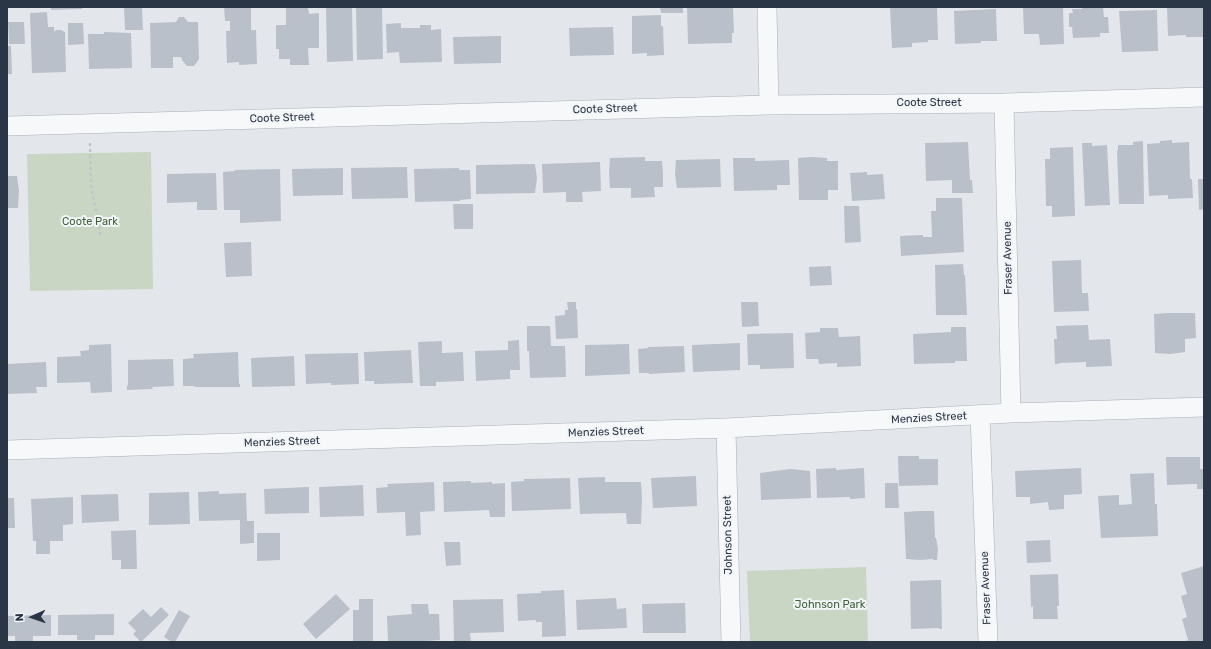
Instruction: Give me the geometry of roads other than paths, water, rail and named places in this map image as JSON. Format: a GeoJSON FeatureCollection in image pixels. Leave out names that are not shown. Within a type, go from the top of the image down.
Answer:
{"type":"FeatureCollection","features":[{"type":"Feature","properties":{"kind":"street"},"geometry":{"type":"LineString","coordinates":[[767,7],[769,105]]}},
{"type":"Feature","properties":{"kind":"street","name":"Coote Street"},"geometry":{"type":"LineString","coordinates":[[7,126],[769,105],[1004,103],[1204,97]]}},
{"type":"Feature","properties":{"kind":"street","name":"Fraser Avenue"},"geometry":{"type":"LineString","coordinates":[[1004,103],[1012,413]]}},
{"type":"Feature","properties":{"kind":"street","name":"Menzies Street"},"geometry":{"type":"LineString","coordinates":[[7,450],[726,428],[1012,413],[1204,407]]}},
{"type":"Feature","properties":{"kind":"street","name":"Fraser Avenue"},"geometry":{"type":"LineString","coordinates":[[980,415],[988,642]]}},
{"type":"Feature","properties":{"kind":"street","name":"Johnson Street"},"geometry":{"type":"LineString","coordinates":[[726,428],[731,642]]}},
{"type":"Feature","properties":{"kind":"park label","name":"Coote Park"},"geometry":{"type":"Point","coordinates":[90,222]}},
{"type":"Feature","properties":{"kind":"park label","name":"Johnson Park"},"geometry":{"type":"Point","coordinates":[830,605]}}]}
